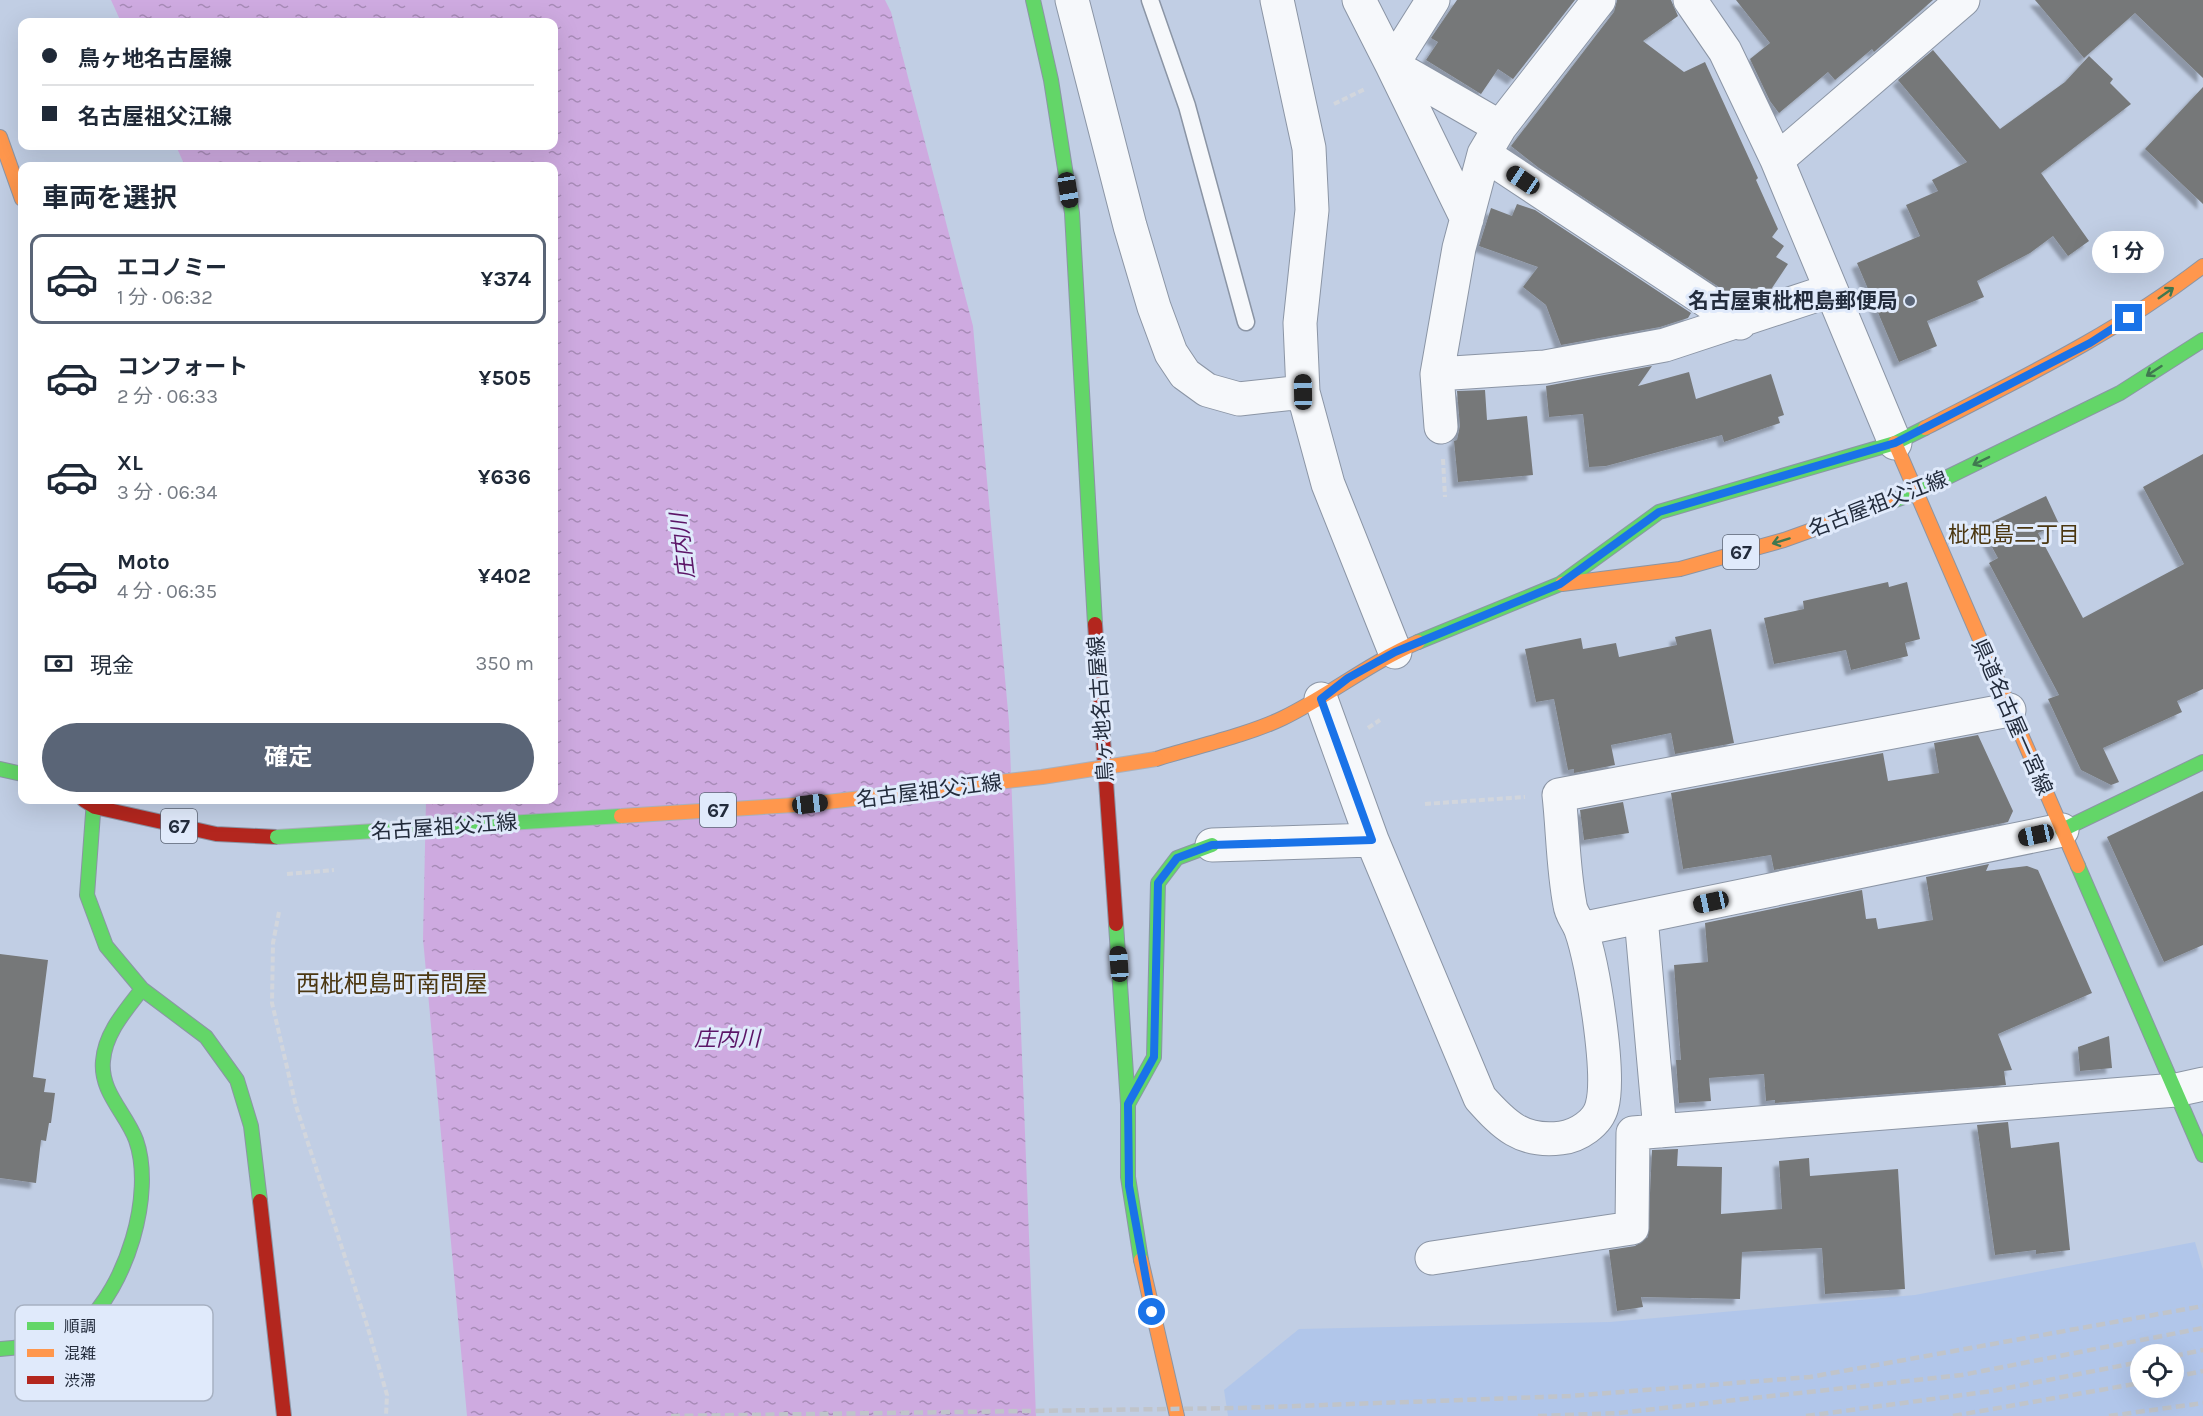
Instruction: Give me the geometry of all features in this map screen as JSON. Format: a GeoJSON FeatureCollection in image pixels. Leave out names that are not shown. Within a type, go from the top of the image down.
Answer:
{"type":"FeatureCollection","features":[{"type":"Feature","properties":{"kind":"main road","name":"鳥ヶ地名古屋線"},"geometry":{"type":"LineString","coordinates":[[1033,0],[1051,80],[1072,213],[1090,544],[1128,1104],[1129,1186],[1143,1270],[1167,1361],[1177,1416]]}},
{"type":"Feature","properties":{"kind":"main road"},"geometry":{"type":"LineString","coordinates":[[0,137],[18,188]]}},
{"type":"Feature","properties":{"kind":"main road","name":"名古屋祖父江線"},"geometry":{"type":"LineString","coordinates":[[99,804],[216,834],[277,837],[810,804],[1042,777],[1156,759],[1279,720],[1321,699],[1348,678],[1395,652],[1560,584],[1659,512],[1895,443],[2090,343],[2169,292],[2203,266]]}},
{"type":"Feature","properties":{"kind":"main road","name":"名古屋祖父江線"},"geometry":{"type":"LineString","coordinates":[[1560,584],[1680,569],[1784,540],[1915,494],[2120,393],[2203,340]]}},
{"type":"Feature","properties":{"kind":"main road","name":"県道名古屋一宮線"},"geometry":{"type":"LineString","coordinates":[[1895,443],[1915,494],[2062,830],[2190,1087],[2203,1155]]}},
{"type":"Feature","properties":{"kind":"main road"},"geometry":{"type":"LineString","coordinates":[[2062,830],[2203,762]]}},
{"type":"Feature","properties":{"kind":"main road"},"geometry":{"type":"LineString","coordinates":[[0,768],[18,773]]}},
{"type":"Feature","properties":{"kind":"main road"},"geometry":{"type":"LineString","coordinates":[[91,804],[87,895],[105,946],[142,989],[206,1037],[237,1080],[251,1126],[284,1416]]}},
{"type":"Feature","properties":{"kind":"main road"},"geometry":{"type":"LineString","coordinates":[[1128,1104],[1154,1057],[1158,883],[1177,858],[1212,845]]}},
{"type":"Feature","properties":{"kind":"main road"},"geometry":{"type":"LineString","coordinates":[[101,1305],[122,1265],[140,1204],[141,1173],[136,1140],[105,1084],[103,1061],[109,1038],[142,989]]}},
{"type":"Feature","properties":{"kind":"main road"},"geometry":{"type":"LineString","coordinates":[[0,1349],[15,1346]]}},
{"type":"Feature","properties":{"kind":"street"},"geometry":{"type":"LineString","coordinates":[[1072,0],[1130,226],[1154,307],[1171,353],[1185,374],[1207,390],[1239,399],[1303,392]]}},
{"type":"Feature","properties":{"kind":"street"},"geometry":{"type":"LineString","coordinates":[[1277,0],[1309,148],[1312,210],[1300,323],[1303,392],[1328,484],[1395,652]]}},
{"type":"Feature","properties":{"kind":"street"},"geometry":{"type":"LineString","coordinates":[[1359,0],[1467,219]]}},
{"type":"Feature","properties":{"kind":"street"},"geometry":{"type":"LineString","coordinates":[[1394,70],[1433,0]]}},
{"type":"Feature","properties":{"kind":"street"},"geometry":{"type":"LineString","coordinates":[[1441,427],[1437,374],[1467,219],[1492,141],[1599,0]]}},
{"type":"Feature","properties":{"kind":"street"},"geometry":{"type":"LineString","coordinates":[[1690,0],[1725,51],[1777,160],[1829,291],[1895,443]]}},
{"type":"Feature","properties":{"kind":"street"},"geometry":{"type":"LineString","coordinates":[[1777,160],[1963,0]]}},
{"type":"Feature","properties":{"kind":"street"},"geometry":{"type":"LineString","coordinates":[[1394,70],[1740,323]]}},
{"type":"Feature","properties":{"kind":"street"},"geometry":{"type":"LineString","coordinates":[[1437,374],[1545,368],[1665,345],[1740,323],[1829,291]]}},
{"type":"Feature","properties":{"kind":"street"},"geometry":{"type":"LineString","coordinates":[[1321,699],[1372,840],[1480,1098],[1504,1125],[1534,1139],[1563,1138],[1586,1129],[1602,1108],[1606,1080],[1588,956],[1581,929],[1570,907],[1559,795],[2009,710]]}},
{"type":"Feature","properties":{"kind":"street"},"geometry":{"type":"LineString","coordinates":[[1581,929],[2062,830]]}},
{"type":"Feature","properties":{"kind":"street"},"geometry":{"type":"LineString","coordinates":[[1212,845],[1372,840]]}},
{"type":"Feature","properties":{"kind":"street"},"geometry":{"type":"LineString","coordinates":[[1641,917],[1660,1131]]}},
{"type":"Feature","properties":{"kind":"street"},"geometry":{"type":"LineString","coordinates":[[1432,1258],[1632,1228],[1633,1133],[2190,1087]]}},
{"type":"Feature","properties":{"kind":"lane"},"geometry":{"type":"LineString","coordinates":[[1150,0],[1187,106],[1246,322]]}},
{"type":"Feature","properties":{"kind":"path"},"geometry":{"type":"LineString","coordinates":[[1302,119],[1394,70]]}},
{"type":"Feature","properties":{"kind":"path"},"geometry":{"type":"LineString","coordinates":[[1425,804],[1559,795]]}},
{"type":"Feature","properties":{"kind":"path"},"geometry":{"type":"LineString","coordinates":[[279,912],[273,943],[272,1003],[296,1106],[367,1325],[387,1395],[386,1416]]}},
{"type":"Feature","properties":{"kind":"shaded area"},"geometry":{"type":"Polygon","coordinates":[[[2195,1242],[2203,1270],[2203,1416],[1228,1416],[1224,1390],[1299,1329],[1610,1322],[1915,1295],[2195,1242]]]}},
{"type":"Feature","properties":{"kind":"water","name":"庄内川"},"geometry":{"type":"Polygon","coordinates":[[[111,0],[885,0],[891,12],[973,326],[1009,722],[1036,1416],[467,1416],[423,939],[426,804],[558,804],[558,162],[183,162],[178,150],[558,150],[558,18],[119,18],[111,0]]]}},
{"type":"Feature","properties":{"kind":"building"},"geometry":{"type":"Polygon","coordinates":[[[1457,0],[1575,0],[1513,79],[1498,69],[1481,94],[1426,60],[1438,42],[1431,38],[1457,0]]]}},
{"type":"Feature","properties":{"kind":"building"},"geometry":{"type":"Polygon","coordinates":[[[1617,0],[1671,0],[1678,16],[1643,41],[1684,72],[1705,62],[1758,178],[1756,180],[1778,229],[1772,237],[1784,246],[1776,257],[1788,264],[1770,291],[1740,301],[1539,168],[1511,146],[1614,12],[1617,0]]]}},
{"type":"Feature","properties":{"kind":"building"},"geometry":{"type":"Polygon","coordinates":[[[1736,0],[1933,0],[1874,52],[1872,49],[1835,80],[1828,72],[1779,113],[1770,101],[1750,59],[1770,43],[1736,0]]]}},
{"type":"Feature","properties":{"kind":"building"},"geometry":{"type":"Polygon","coordinates":[[[2035,0],[2203,0],[2203,78],[2135,13],[2084,58],[2035,0]]]}},
{"type":"Feature","properties":{"kind":"building"},"geometry":{"type":"Polygon","coordinates":[[[1933,50],[2000,129],[2065,82],[2089,56],[2113,79],[2110,83],[2131,104],[2041,173],[2089,241],[2068,256],[2053,236],[2030,253],[1977,281],[1984,297],[1927,321],[1937,346],[1899,362],[1857,263],[1920,236],[1906,205],[1938,191],[1932,180],[1967,162],[1898,80],[1933,50]]]}},
{"type":"Feature","properties":{"kind":"building"},"geometry":{"type":"Polygon","coordinates":[[[2203,87],[2203,204],[2145,149],[2203,87]]]}},
{"type":"Feature","properties":{"kind":"building"},"geometry":{"type":"Polygon","coordinates":[[[1517,204],[1535,210],[1691,313],[1688,318],[1660,327],[1561,345],[1546,305],[1523,287],[1538,267],[1479,246],[1491,208],[1512,216],[1517,204]]]}},
{"type":"Feature","properties":{"kind":"building"},"geometry":{"type":"Polygon","coordinates":[[[1652,366],[1638,386],[1689,372],[1696,399],[1771,374],[1784,415],[1778,417],[1780,423],[1724,442],[1722,435],[1606,466],[1589,467],[1583,414],[1549,417],[1546,386],[1652,366]]]}},
{"type":"Feature","properties":{"kind":"building"},"geometry":{"type":"Polygon","coordinates":[[[1485,390],[1487,420],[1527,416],[1533,475],[1458,482],[1454,441],[1457,440],[1460,426],[1457,391],[1485,390]]]}},
{"type":"Feature","properties":{"kind":"building"},"geometry":{"type":"Polygon","coordinates":[[[2203,454],[2203,689],[2177,701],[2182,712],[2103,748],[2119,782],[2111,785],[2081,770],[2048,699],[2059,695],[1989,563],[1998,558],[1981,527],[2046,496],[2059,524],[2038,533],[2083,618],[2184,564],[2143,487],[2203,454]]]}},
{"type":"Feature","properties":{"kind":"building"},"geometry":{"type":"Polygon","coordinates":[[[1888,582],[1889,587],[1907,582],[1920,639],[1905,643],[1908,656],[1851,670],[1846,650],[1774,664],[1764,618],[1804,609],[1803,601],[1888,582]]]}},
{"type":"Feature","properties":{"kind":"building"},"geometry":{"type":"Polygon","coordinates":[[[1711,629],[1734,743],[1675,754],[1671,733],[1611,745],[1615,765],[1574,773],[1574,769],[1568,770],[1554,699],[1536,702],[1525,649],[1581,638],[1583,649],[1616,643],[1619,657],[1677,645],[1675,637],[1711,629]]]}},
{"type":"Feature","properties":{"kind":"building"},"geometry":{"type":"Polygon","coordinates":[[[1978,735],[2013,811],[2008,822],[1774,870],[1771,855],[1683,869],[1671,793],[1883,753],[1888,781],[1939,773],[1934,743],[1978,735]]]}},
{"type":"Feature","properties":{"kind":"building"},"geometry":{"type":"Polygon","coordinates":[[[2203,791],[2203,945],[2164,962],[2107,837],[2203,791]]]}},
{"type":"Feature","properties":{"kind":"building"},"geometry":{"type":"Polygon","coordinates":[[[1623,802],[1629,833],[1584,840],[1580,810],[1623,802]]]}},
{"type":"Feature","properties":{"kind":"building"},"geometry":{"type":"Polygon","coordinates":[[[1989,864],[1986,871],[2027,866],[2038,870],[2092,993],[1998,1034],[2012,1070],[2004,1071],[2006,1085],[1775,1103],[1775,1100],[1766,1101],[1764,1074],[1709,1078],[1711,1101],[1679,1103],[1676,1060],[1681,1060],[1674,965],[1708,962],[1705,923],[1862,890],[1866,919],[1876,918],[1878,929],[1933,920],[1926,877],[1989,864]]]}},
{"type":"Feature","properties":{"kind":"building"},"geometry":{"type":"Polygon","coordinates":[[[0,954],[48,960],[33,1077],[46,1079],[44,1092],[55,1093],[46,1141],[41,1140],[36,1183],[0,1178],[0,954]]]}},
{"type":"Feature","properties":{"kind":"building"},"geometry":{"type":"Polygon","coordinates":[[[2109,1036],[2112,1068],[2080,1071],[2078,1047],[2109,1036]]]}},
{"type":"Feature","properties":{"kind":"building"},"geometry":{"type":"Polygon","coordinates":[[[2008,1122],[2011,1148],[2059,1142],[2070,1250],[2036,1254],[2036,1250],[1995,1255],[1977,1125],[2008,1122]]]}},
{"type":"Feature","properties":{"kind":"building"},"geometry":{"type":"Polygon","coordinates":[[[1678,1149],[1677,1166],[1722,1167],[1721,1214],[1782,1209],[1779,1161],[1809,1158],[1810,1176],[1898,1169],[1905,1289],[1825,1294],[1822,1248],[1742,1252],[1740,1299],[1641,1297],[1643,1307],[1617,1311],[1609,1250],[1635,1246],[1648,1237],[1652,1150],[1678,1149]]]}},
{"type":"Feature","properties":{"kind":"railway"},"geometry":{"type":"LineString","coordinates":[[671,1416],[1241,1408],[1570,1396],[1810,1377],[2203,1306]]}},
{"type":"Feature","properties":{"kind":"railway"},"geometry":{"type":"LineString","coordinates":[[1538,1416],[1618,1413],[1962,1375],[2203,1328]]}},
{"type":"Feature","properties":{"kind":"railway"},"geometry":{"type":"LineString","coordinates":[[2184,1354],[2203,1350]]}},
{"type":"Feature","properties":{"kind":"railway"},"geometry":{"type":"LineString","coordinates":[[1806,1416],[1992,1391],[2130,1364]]}},
{"type":"Feature","properties":{"kind":"railway"},"geometry":{"type":"LineString","coordinates":[[2184,1375],[2203,1371]]}},
{"type":"Feature","properties":{"kind":"railway"},"geometry":{"type":"LineString","coordinates":[[1953,1416],[2130,1385]]}},
{"type":"Feature","properties":{"kind":"railway"},"geometry":{"type":"LineString","coordinates":[[2109,1416],[2203,1403]]}},
{"type":"Feature","properties":{"kind":"traffic: fast"},"geometry":{"type":"LineString","coordinates":[[1033,0],[1051,80],[1072,213],[1095,624]]}},
{"type":"Feature","properties":{"kind":"traffic: fast"},"geometry":{"type":"LineString","coordinates":[[1890,502],[1915,493],[2120,393],[2203,340]]}},
{"type":"Feature","properties":{"kind":"traffic: fast"},"geometry":{"type":"LineString","coordinates":[[1418,642],[1560,584],[1659,512],[1895,443],[1925,428]]}},
{"type":"Feature","properties":{"kind":"traffic: fast"},"geometry":{"type":"LineString","coordinates":[[2062,830],[2203,762]]}},
{"type":"Feature","properties":{"kind":"traffic: fast"},"geometry":{"type":"LineString","coordinates":[[0,769],[18,773]]}},
{"type":"Feature","properties":{"kind":"traffic: fast"},"geometry":{"type":"LineString","coordinates":[[94,804],[87,895],[106,946],[142,989],[206,1037],[237,1080],[251,1126],[260,1201]]}},
{"type":"Feature","properties":{"kind":"traffic: fast"},"geometry":{"type":"LineString","coordinates":[[277,837],[621,816]]}},
{"type":"Feature","properties":{"kind":"traffic: fast"},"geometry":{"type":"LineString","coordinates":[[1128,1104],[1154,1057],[1158,883],[1177,858],[1212,845]]}},
{"type":"Feature","properties":{"kind":"traffic: fast"},"geometry":{"type":"LineString","coordinates":[[2078,866],[2203,1155]]}},
{"type":"Feature","properties":{"kind":"traffic: fast"},"geometry":{"type":"LineString","coordinates":[[1116,924],[1128,1104],[1128,1177],[1141,1260]]}},
{"type":"Feature","properties":{"kind":"traffic: fast"},"geometry":{"type":"LineString","coordinates":[[101,1305],[124,1264],[133,1239],[142,1186],[141,1162],[136,1140],[105,1083],[103,1061],[112,1031],[142,989]]}},
{"type":"Feature","properties":{"kind":"traffic: fast"},"geometry":{"type":"LineString","coordinates":[[0,1349],[15,1348]]}},
{"type":"Feature","properties":{"kind":"traffic: slow"},"geometry":{"type":"LineString","coordinates":[[0,137],[18,188]]}},
{"type":"Feature","properties":{"kind":"traffic: slow"},"geometry":{"type":"LineString","coordinates":[[1925,428],[2102,334],[2203,266]]}},
{"type":"Feature","properties":{"kind":"traffic: slow"},"geometry":{"type":"LineString","coordinates":[[1895,443],[2078,866]]}},
{"type":"Feature","properties":{"kind":"traffic: slow"},"geometry":{"type":"LineString","coordinates":[[1562,584],[1680,569],[1784,540],[1890,502]]}},
{"type":"Feature","properties":{"kind":"traffic: slow"},"geometry":{"type":"LineString","coordinates":[[1156,759],[1237,735],[1283,718],[1400,650],[1418,642]]}},
{"type":"Feature","properties":{"kind":"traffic: slow"},"geometry":{"type":"LineString","coordinates":[[621,816],[810,804],[1042,777],[1156,759]]}},
{"type":"Feature","properties":{"kind":"traffic: slow"},"geometry":{"type":"LineString","coordinates":[[1141,1260],[1177,1416]]}},
{"type":"Feature","properties":{"kind":"traffic: jam"},"geometry":{"type":"LineString","coordinates":[[1095,624],[1116,924]]}},
{"type":"Feature","properties":{"kind":"traffic: jam"},"geometry":{"type":"LineString","coordinates":[[90,804],[95,807],[216,834],[277,837]]}},
{"type":"Feature","properties":{"kind":"traffic: jam"},"geometry":{"type":"LineString","coordinates":[[260,1201],[284,1416]]}},
{"type":"Feature","properties":{"kind":"place","name":"名古屋東枇杷島郵便局"},"geometry":{"type":"Point","coordinates":[1910,301]}},
{"type":"Feature","properties":{"kind":"district","name":"枇杷島二丁目"},"geometry":{"type":"Point","coordinates":[2014,535]}},
{"type":"Feature","properties":{"kind":"district","name":"西枇杷島町南問屋"},"geometry":{"type":"Point","coordinates":[392,984]}},
{"type":"Feature","properties":{"kind":"route"},"geometry":{"type":"LineString","coordinates":[[1152,1312],[1129,1186],[1128,1104],[1154,1057],[1158,883],[1177,858],[1212,845],[1372,840],[1321,699],[1348,678],[1395,652],[1560,584],[1659,512],[1895,443],[2090,343],[2129,318]]}}]}
